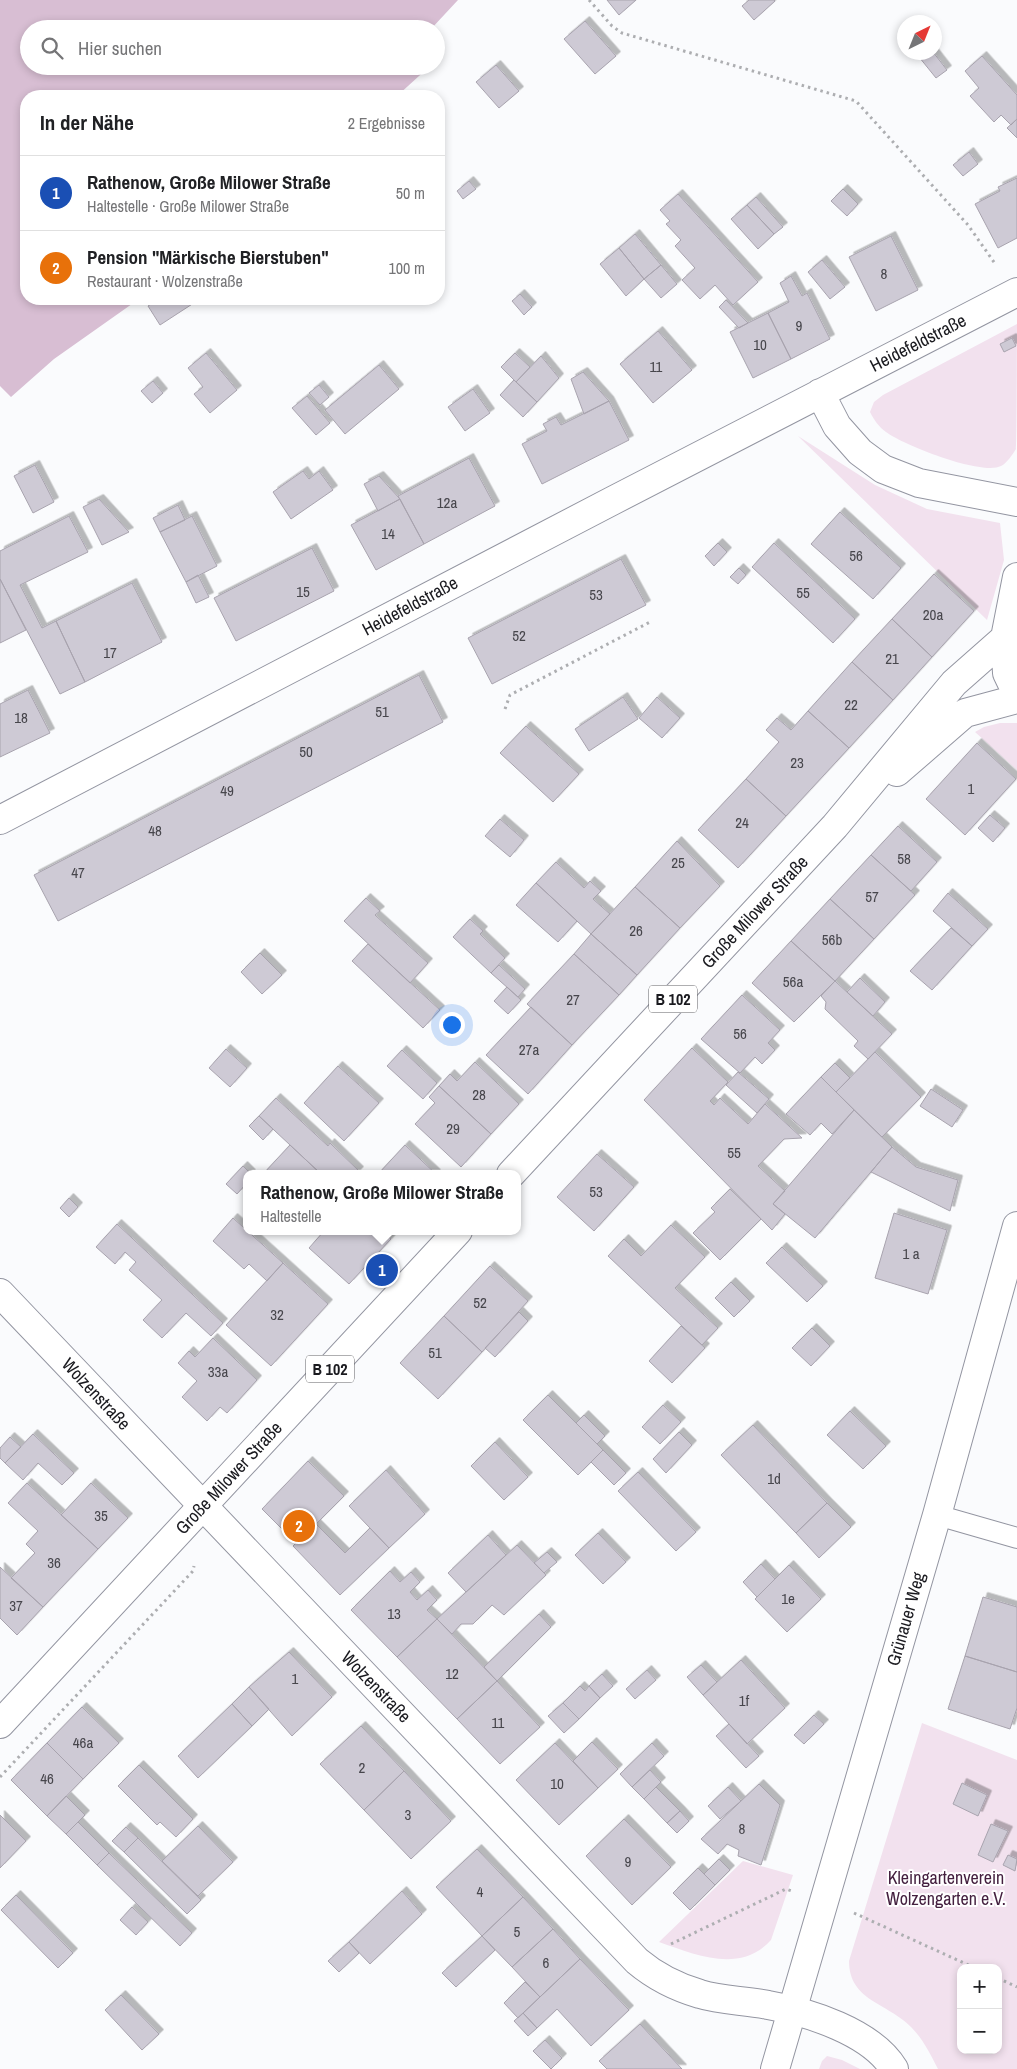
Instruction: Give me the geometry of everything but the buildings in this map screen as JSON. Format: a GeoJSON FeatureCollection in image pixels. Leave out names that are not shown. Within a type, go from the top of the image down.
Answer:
{"type":"FeatureCollection","features":[{"type":"Feature","properties":{"kind":"main road","name":"Heidefeldstraße"},"geometry":{"type":"LineString","coordinates":[[0,820],[1016,293]]}},
{"type":"Feature","properties":{"kind":"main road"},"geometry":{"type":"LineString","coordinates":[[820,394],[837,426],[860,452],[883,469],[919,483],[1017,502]]}},
{"type":"Feature","properties":{"kind":"main road"},"geometry":{"type":"LineString","coordinates":[[1017,578],[1005,638],[1007,673],[1017,694]]}},
{"type":"Feature","properties":{"kind":"main road","name":"Große Milower Straße"},"geometry":{"type":"LineString","coordinates":[[515,1170],[835,826],[954,683],[1005,638]]}},
{"type":"Feature","properties":{"kind":"main road","name":"Große Milower Straße"},"geometry":{"type":"LineString","coordinates":[[835,826],[965,714],[1017,700]]}},
{"type":"Feature","properties":{"kind":"main road","name":"Grünauer Weg"},"geometry":{"type":"LineString","coordinates":[[774,2069],[937,1515],[1017,1226]]}},
{"type":"Feature","properties":{"kind":"main road","name":"Große Milower Straße"},"geometry":{"type":"LineString","coordinates":[[0,1724],[454,1235]]}},
{"type":"Feature","properties":{"kind":"main road","name":"Wolzenstraße"},"geometry":{"type":"LineString","coordinates":[[0,1293],[636,1961],[654,1975],[699,1994],[724,2000],[767,2004],[792,2010]]}},
{"type":"Feature","properties":{"kind":"main road"},"geometry":{"type":"LineString","coordinates":[[792,2010],[844,2029],[868,2043],[889,2061],[894,2069]]}},
{"type":"Feature","properties":{"kind":"lane"},"geometry":{"type":"LineString","coordinates":[[937,1515],[1017,1538]]}},
{"type":"Feature","properties":{"kind":"path"},"geometry":{"type":"LineString","coordinates":[[589,0],[612,26],[622,34],[856,101],[968,225],[1016,293]]}},
{"type":"Feature","properties":{"kind":"path"},"geometry":{"type":"LineString","coordinates":[[505,709],[510,695],[650,622]]}},
{"type":"Feature","properties":{"kind":"path"},"geometry":{"type":"LineString","coordinates":[[636,1961],[786,1889],[824,1900],[966,1964]]}},
{"type":"Feature","properties":{"kind":"path"},"geometry":{"type":"LineString","coordinates":[[1002,1980],[1017,1987]]}},
{"type":"Feature","properties":{"kind":"green space"},"geometry":{"type":"Polygon","coordinates":[[[1017,324],[1016,449],[1003,465],[991,468],[977,467],[943,458],[895,438],[883,430],[875,421],[870,412],[874,402],[883,395],[1017,324]]]}},
{"type":"Feature","properties":{"kind":"green space"},"geometry":{"type":"Polygon","coordinates":[[[798,436],[875,485],[927,509],[1000,523],[1004,560],[987,620],[798,436]]]}},
{"type":"Feature","properties":{"kind":"green space"},"geometry":{"type":"Polygon","coordinates":[[[1000,723],[1017,723],[1017,770],[975,732],[984,727],[1000,723]]]}},
{"type":"Feature","properties":{"kind":"green space","name":"Kleingartenverein Wolzengarten e.V."},"geometry":{"type":"Polygon","coordinates":[[[922,1723],[1017,1760],[1017,2069],[938,2069],[923,2042],[911,2027],[863,1993],[855,1985],[849,1961],[922,1723]]]}},
{"type":"Feature","properties":{"kind":"green space"},"geometry":{"type":"Polygon","coordinates":[[[743,1861],[793,1875],[771,1940],[759,1950],[746,1956],[732,1959],[717,1959],[703,1956],[659,1942],[743,1861]]]}},
{"type":"Feature","properties":{"kind":"green space"},"geometry":{"type":"Polygon","coordinates":[[[827,2056],[842,2060],[860,2069],[819,2069],[822,2061],[827,2056]]]}},
{"type":"Feature","properties":{"kind":"shaded area"},"geometry":{"type":"Polygon","coordinates":[[[0,0],[458,0],[439,20],[20,20],[20,75],[420,75],[404,90],[20,90],[20,305],[130,305],[54,359],[11,397],[0,386],[0,0]]]}},
{"type":"Feature","properties":{"kind":"place","name":"Rathenow, Große Milower Straße"},"geometry":{"type":"Point","coordinates":[382,1270]}},
{"type":"Feature","properties":{"kind":"place","name":"Pension \"Märkische Bierstuben\""},"geometry":{"type":"Point","coordinates":[299,1526]}}]}
